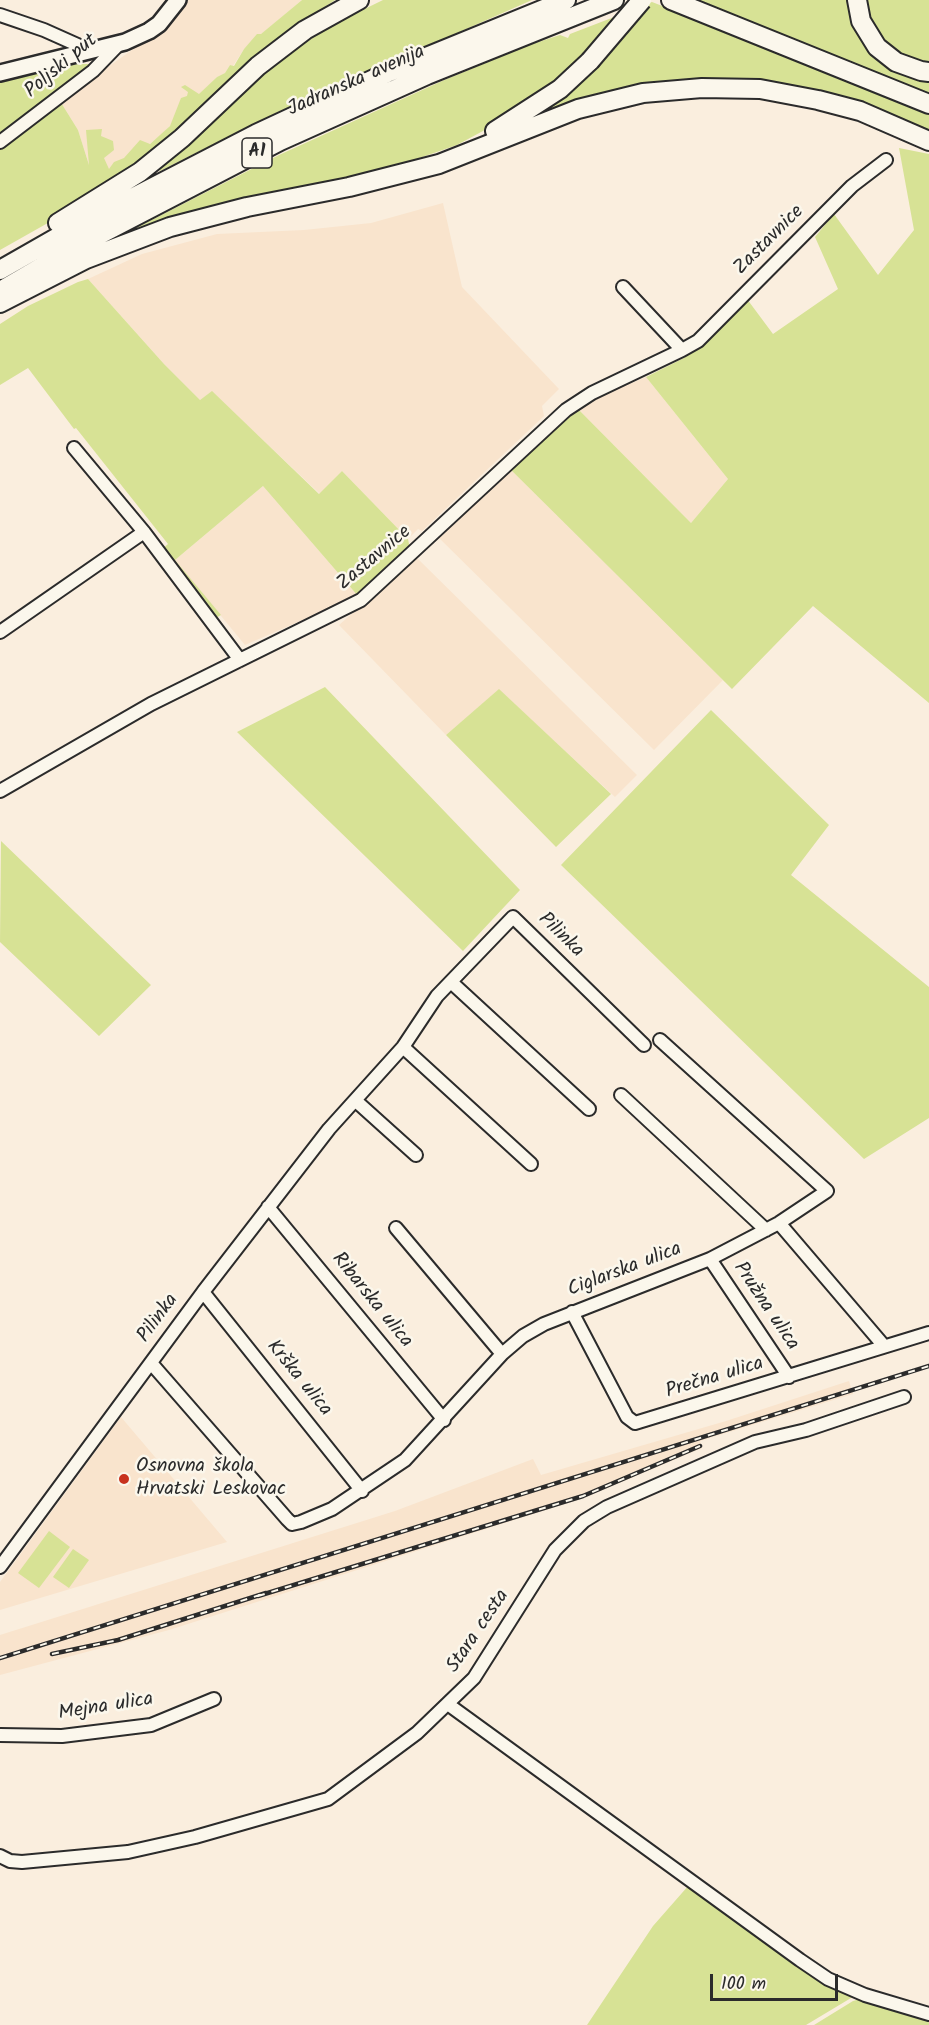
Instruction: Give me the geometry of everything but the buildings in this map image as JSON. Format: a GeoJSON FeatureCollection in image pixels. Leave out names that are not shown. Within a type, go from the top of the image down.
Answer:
{"type":"FeatureCollection","features":[{"type":"Feature","properties":{"kind":"highway"},"geometry":{"type":"LineString","coordinates":[[0,257],[140,172],[182,138],[258,66],[305,30],[359,0]]}},
{"type":"Feature","properties":{"kind":"highway"},"geometry":{"type":"LineString","coordinates":[[513,21],[545,0]]}},
{"type":"Feature","properties":{"kind":"highway","name":"Jadranska avenija"},"geometry":{"type":"LineString","coordinates":[[0,270],[70,230],[256,134],[387,73],[566,0]]}},
{"type":"Feature","properties":{"kind":"highway","name":"Jadranska avenija"},"geometry":{"type":"LineString","coordinates":[[0,291],[83,243],[280,141],[427,75],[614,0]]}},
{"type":"Feature","properties":{"kind":"highway"},"geometry":{"type":"LineString","coordinates":[[418,168],[504,126],[535,108],[591,61],[642,0]]}},
{"type":"Feature","properties":{"kind":"highway"},"geometry":{"type":"LineString","coordinates":[[525,36],[566,28],[647,0]]}},
{"type":"Feature","properties":{"kind":"highway"},"geometry":{"type":"LineString","coordinates":[[671,0],[929,104]]}},
{"type":"Feature","properties":{"kind":"highway"},"geometry":{"type":"LineString","coordinates":[[857,0],[861,21],[877,47],[896,62],[929,72]]}},
{"type":"Feature","properties":{"kind":"highway"},"geometry":{"type":"LineString","coordinates":[[0,303],[86,260],[171,227],[247,207],[349,188],[439,164],[547,120],[611,100],[702,88],[760,89],[860,111],[929,141]]}},
{"type":"Feature","properties":{"kind":"main road"},"geometry":{"type":"LineString","coordinates":[[0,73],[120,43],[149,31],[168,14],[178,0]]}},
{"type":"Feature","properties":{"kind":"street"},"geometry":{"type":"LineString","coordinates":[[0,15],[44,30],[91,51]]}},
{"type":"Feature","properties":{"kind":"street","name":"Poljski put"},"geometry":{"type":"LineString","coordinates":[[0,142],[93,71],[120,43]]}},
{"type":"Feature","properties":{"kind":"street","name":"Zastavnice"},"geometry":{"type":"LineString","coordinates":[[0,791],[151,704],[361,600],[566,410],[592,393],[698,341],[852,186],[886,160]]}},
{"type":"Feature","properties":{"kind":"street"},"geometry":{"type":"LineString","coordinates":[[623,287],[682,350]]}},
{"type":"Feature","properties":{"kind":"street"},"geometry":{"type":"LineString","coordinates":[[74,448],[144,532],[240,660]]}},
{"type":"Feature","properties":{"kind":"street"},"geometry":{"type":"LineString","coordinates":[[0,632],[144,532]]}},
{"type":"Feature","properties":{"kind":"street","name":"Pilinka"},"geometry":{"type":"LineString","coordinates":[[0,1567],[203,1292],[329,1129],[403,1047],[427,1010],[451,982],[513,917],[644,1045]]}},
{"type":"Feature","properties":{"kind":"street"},"geometry":{"type":"LineString","coordinates":[[451,982],[589,1109]]}},
{"type":"Feature","properties":{"kind":"street","name":"Ciglarska ulica"},"geometry":{"type":"LineString","coordinates":[[150,1363],[292,1524],[332,1509],[405,1460],[502,1354],[523,1336],[573,1312],[710,1260],[779,1223],[827,1191],[660,1040]]}},
{"type":"Feature","properties":{"kind":"street"},"geometry":{"type":"LineString","coordinates":[[403,1047],[531,1164]]}},
{"type":"Feature","properties":{"kind":"street"},"geometry":{"type":"LineString","coordinates":[[621,1095],[766,1230]]}},
{"type":"Feature","properties":{"kind":"street"},"geometry":{"type":"LineString","coordinates":[[356,1101],[416,1155]]}},
{"type":"Feature","properties":{"kind":"street","name":"Ribarska ulica"},"geometry":{"type":"LineString","coordinates":[[268,1207],[444,1420]]}},
{"type":"Feature","properties":{"kind":"street"},"geometry":{"type":"LineString","coordinates":[[779,1223],[884,1346]]}},
{"type":"Feature","properties":{"kind":"street"},"geometry":{"type":"LineString","coordinates":[[396,1228],[502,1354]]}},
{"type":"Feature","properties":{"kind":"street","name":"Pružna ulica"},"geometry":{"type":"LineString","coordinates":[[710,1260],[789,1377]]}},
{"type":"Feature","properties":{"kind":"street","name":"Krška ulica"},"geometry":{"type":"LineString","coordinates":[[203,1292],[362,1491]]}},
{"type":"Feature","properties":{"kind":"street","name":"Prečna ulica"},"geometry":{"type":"LineString","coordinates":[[573,1312],[627,1417],[635,1423],[929,1333]]}},
{"type":"Feature","properties":{"kind":"street","name":"Stara cesta"},"geometry":{"type":"LineString","coordinates":[[0,1856],[10,1861],[22,1862],[129,1852],[157,1847],[318,1803],[338,1792],[417,1733],[449,1705],[474,1678],[555,1550],[570,1533],[594,1514],[755,1443],[806,1430],[904,1397]]}},
{"type":"Feature","properties":{"kind":"street","name":"Mejna ulica"},"geometry":{"type":"LineString","coordinates":[[0,1736],[62,1736],[151,1725],[214,1699]]}},
{"type":"Feature","properties":{"kind":"street"},"geometry":{"type":"LineString","coordinates":[[449,1705],[676,1872],[828,1979],[865,1995],[929,2014]]}},
{"type":"Feature","properties":{"kind":"shaded area"},"geometry":{"type":"Polygon","coordinates":[[[183,0],[302,0],[244,49],[233,66],[230,65],[225,73],[217,77],[162,134],[118,169],[91,171],[78,130],[60,101],[163,28],[183,0]]]}},
{"type":"Feature","properties":{"kind":"shaded area"},"geometry":{"type":"Polygon","coordinates":[[[443,203],[462,287],[559,389],[542,406],[544,416],[422,531],[418,529],[408,539],[342,471],[320,494],[212,392],[200,400],[164,364],[88,279],[142,254],[217,234],[304,230],[371,223],[443,203]]]}},
{"type":"Feature","properties":{"kind":"shaded area"},"geometry":{"type":"Polygon","coordinates":[[[646,377],[728,479],[691,523],[578,409],[592,400],[646,377]]]}},
{"type":"Feature","properties":{"kind":"shaded area"},"geometry":{"type":"Polygon","coordinates":[[[510,469],[723,680],[654,750],[438,537],[510,469]]]}},
{"type":"Feature","properties":{"kind":"shaded area"},"geometry":{"type":"Polygon","coordinates":[[[263,486],[358,596],[245,645],[175,560],[263,486]]]}},
{"type":"Feature","properties":{"kind":"shaded area"},"geometry":{"type":"Polygon","coordinates":[[[416,557],[637,775],[615,797],[499,690],[446,735],[339,625],[416,557]]]}},
{"type":"Feature","properties":{"kind":"shaded area"},"geometry":{"type":"Polygon","coordinates":[[[849,1381],[853,1394],[700,1441],[702,1448],[586,1497],[169,1630],[0,1675],[0,1635],[395,1511],[533,1459],[541,1475],[726,1421],[849,1381]]]}},
{"type":"Feature","properties":{"kind":"shaded area","name":"Osnovna škola Hrvatski Leskovac"},"geometry":{"type":"Polygon","coordinates":[[[121,1417],[227,1542],[0,1610],[0,1582],[121,1417]]]}},
{"type":"Feature","properties":{"kind":"green space"},"geometry":{"type":"Polygon","coordinates":[[[302,0],[335,0],[258,53],[187,127],[101,193],[0,250],[0,147],[60,101],[78,130],[89,165],[86,130],[102,129],[101,136],[113,141],[114,150],[104,158],[109,169],[114,162],[124,158],[140,140],[150,144],[170,126],[181,98],[187,96],[188,92],[181,87],[185,85],[199,94],[217,77],[225,73],[230,65],[234,66],[244,49],[257,34],[261,34],[302,0]]]}},
{"type":"Feature","properties":{"kind":"green space"},"geometry":{"type":"Polygon","coordinates":[[[383,0],[532,0],[278,112],[160,171],[159,169],[286,55],[336,23],[383,0]]]}},
{"type":"Feature","properties":{"kind":"green space"},"geometry":{"type":"Polygon","coordinates":[[[692,0],[853,0],[858,24],[929,77],[929,99],[692,0]]]}},
{"type":"Feature","properties":{"kind":"green space"},"geometry":{"type":"Polygon","coordinates":[[[862,0],[929,0],[929,68],[922,67],[878,42],[862,0]]]}},
{"type":"Feature","properties":{"kind":"green space"},"geometry":{"type":"Polygon","coordinates":[[[652,2],[929,109],[929,137],[749,84],[531,119],[606,55],[648,3],[652,2]]]}},
{"type":"Feature","properties":{"kind":"green space"},"geometry":{"type":"Polygon","coordinates":[[[622,14],[581,60],[520,111],[457,145],[376,173],[248,198],[132,230],[279,155],[442,81],[529,45],[560,35],[568,38],[570,34],[622,14]]]}},
{"type":"Feature","properties":{"kind":"green space"},"geometry":{"type":"Polygon","coordinates":[[[92,64],[0,136],[0,79],[61,65],[92,64]]]}},
{"type":"Feature","properties":{"kind":"green space"},"geometry":{"type":"Polygon","coordinates":[[[899,148],[929,154],[929,703],[813,606],[732,689],[510,469],[578,409],[691,523],[728,479],[646,377],[684,358],[747,299],[773,334],[838,289],[815,237],[834,214],[878,275],[914,230],[899,148]]]}},
{"type":"Feature","properties":{"kind":"green space"},"geometry":{"type":"Polygon","coordinates":[[[88,279],[164,364],[200,400],[212,391],[319,494],[342,471],[408,539],[410,549],[358,596],[263,486],[175,560],[221,615],[214,619],[161,550],[168,544],[76,428],[74,429],[28,368],[0,385],[0,324],[28,306],[88,279]]]}},
{"type":"Feature","properties":{"kind":"green space"},"geometry":{"type":"Polygon","coordinates":[[[325,687],[520,890],[463,951],[237,732],[325,687]]]}},
{"type":"Feature","properties":{"kind":"green space"},"geometry":{"type":"Polygon","coordinates":[[[499,689],[611,794],[556,847],[446,735],[499,689]]]}},
{"type":"Feature","properties":{"kind":"green space"},"geometry":{"type":"Polygon","coordinates":[[[711,710],[829,825],[791,875],[929,987],[929,1118],[864,1159],[561,865],[711,710]]]}},
{"type":"Feature","properties":{"kind":"green space"},"geometry":{"type":"Polygon","coordinates":[[[1,841],[151,985],[99,1036],[0,942],[1,841]]]}},
{"type":"Feature","properties":{"kind":"green space"},"geometry":{"type":"Polygon","coordinates":[[[49,1531],[70,1547],[39,1588],[18,1573],[49,1531]]]}},
{"type":"Feature","properties":{"kind":"green space"},"geometry":{"type":"Polygon","coordinates":[[[73,1549],[89,1560],[69,1588],[53,1577],[73,1549]]]}},
{"type":"Feature","properties":{"kind":"green space"},"geometry":{"type":"Polygon","coordinates":[[[689,1885],[856,1995],[806,2025],[587,2025],[653,1926],[689,1885]]]}},
{"type":"Feature","properties":{"kind":"green space"},"geometry":{"type":"Polygon","coordinates":[[[864,1998],[929,2016],[929,2025],[814,2025],[853,2001],[864,1998]]]}},
{"type":"Feature","properties":{"kind":"railway"},"geometry":{"type":"LineString","coordinates":[[0,1658],[929,1366]]}},
{"type":"Feature","properties":{"kind":"railway"},"geometry":{"type":"LineString","coordinates":[[258,1596],[583,1496],[700,1446]]}},
{"type":"Feature","properties":{"kind":"railway"},"geometry":{"type":"LineString","coordinates":[[52,1654],[118,1640],[266,1593]]}},
{"type":"Feature","properties":{"kind":"place","name":"Osnovna škola Hrvatski Leskovac"},"geometry":{"type":"Point","coordinates":[124,1479]}}]}
